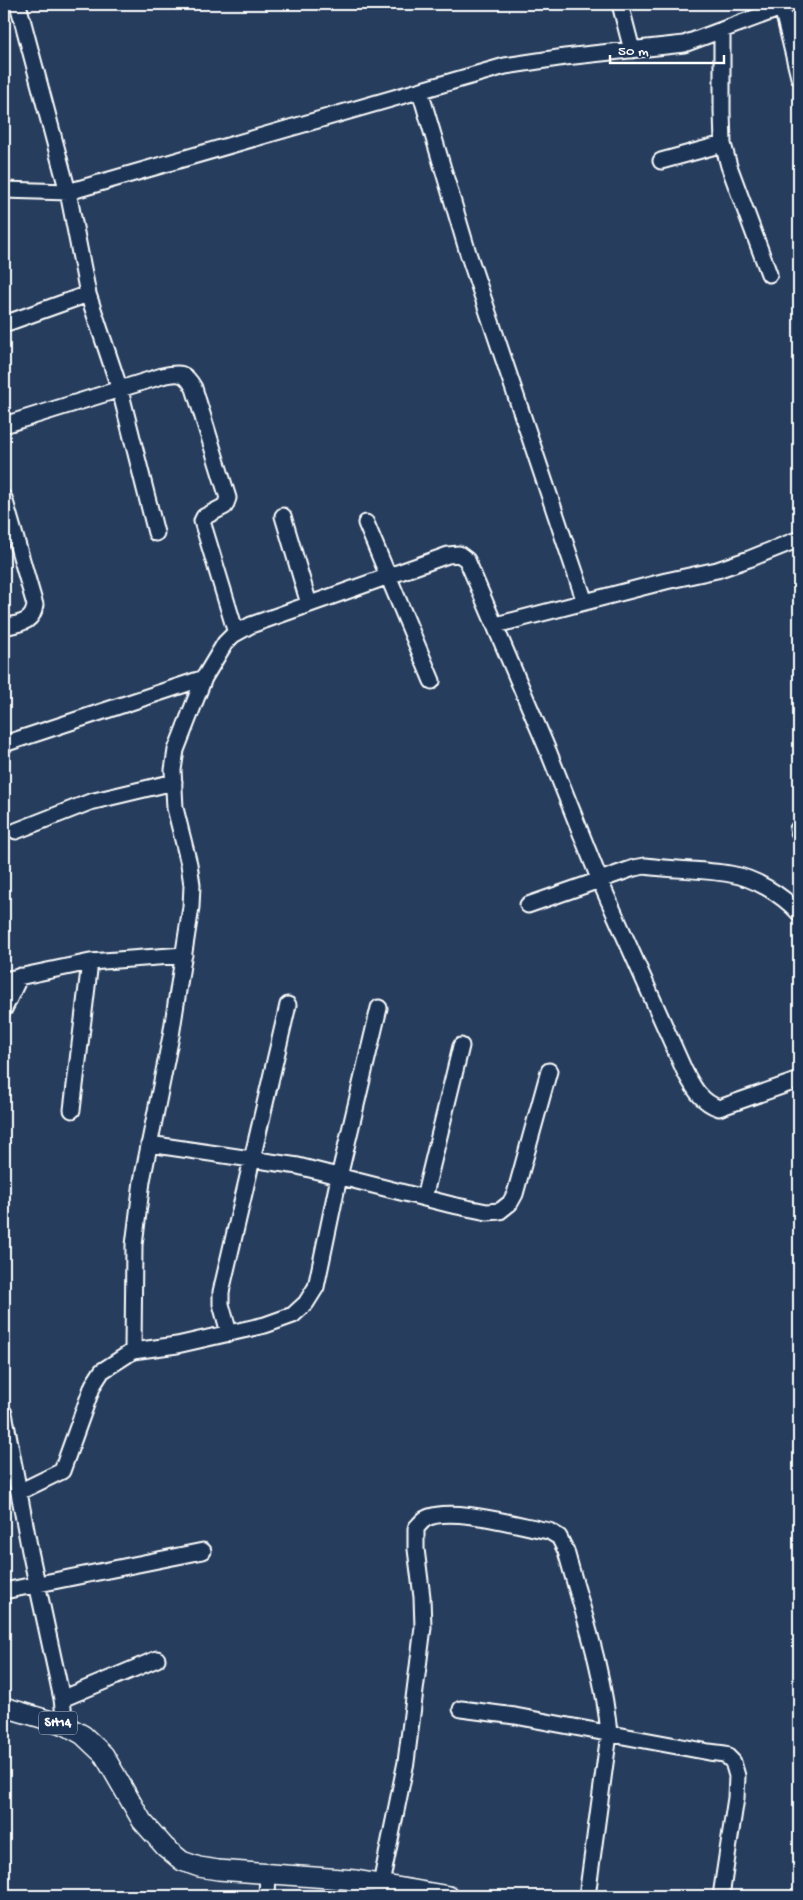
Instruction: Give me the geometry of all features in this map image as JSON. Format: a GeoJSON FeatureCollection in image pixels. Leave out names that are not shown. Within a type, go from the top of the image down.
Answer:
{"type":"FeatureCollection","features":[{"type":"Feature","properties":{"kind":"main road","name":"SH14"},"geometry":{"type":"LineString","coordinates":[[4,1707],[65,1725],[83,1735],[104,1754],[142,1821],[165,1847],[182,1861],[199,1867],[218,1870],[268,1874],[355,1888],[381,1884],[449,1896]]}},
{"type":"Feature","properties":{"kind":"street"},"geometry":{"type":"LineString","coordinates":[[18,4],[68,192],[88,294],[120,390],[156,533]]}},
{"type":"Feature","properties":{"kind":"street"},"geometry":{"type":"LineString","coordinates":[[620,4],[632,50]]}},
{"type":"Feature","properties":{"kind":"street"},"geometry":{"type":"LineString","coordinates":[[4,190],[68,192],[504,66],[684,44],[787,6],[799,77]]}},
{"type":"Feature","properties":{"kind":"street"},"geometry":{"type":"LineString","coordinates":[[722,30],[723,144],[729,166],[769,274]]}},
{"type":"Feature","properties":{"kind":"street"},"geometry":{"type":"LineString","coordinates":[[420,91],[471,262],[585,602]]}},
{"type":"Feature","properties":{"kind":"street"},"geometry":{"type":"LineString","coordinates":[[661,161],[723,144]]}},
{"type":"Feature","properties":{"kind":"street"},"geometry":{"type":"LineString","coordinates":[[4,324],[88,294]]}},
{"type":"Feature","properties":{"kind":"street"},"geometry":{"type":"LineString","coordinates":[[4,425],[162,376],[177,373],[188,377],[194,388],[228,498],[228,503],[225,506],[204,517],[202,521],[236,633]]}},
{"type":"Feature","properties":{"kind":"street"},"geometry":{"type":"LineString","coordinates":[[4,498],[35,605],[34,614],[28,620],[4,627]]}},
{"type":"Feature","properties":{"kind":"street"},"geometry":{"type":"LineString","coordinates":[[283,516],[309,604]]}},
{"type":"Feature","properties":{"kind":"street"},"geometry":{"type":"LineString","coordinates":[[366,523],[432,681]]}},
{"type":"Feature","properties":{"kind":"street"},"geometry":{"type":"LineString","coordinates":[[496,626],[717,570],[799,539]]}},
{"type":"Feature","properties":{"kind":"street"},"geometry":{"type":"LineString","coordinates":[[133,1351],[134,1245],[142,1181],[171,1036],[184,955],[192,885],[189,864],[175,808],[174,770],[176,750],[204,678],[225,643],[236,633],[251,625],[448,555],[459,554],[471,565],[550,753],[600,881],[685,1072],[701,1098],[711,1105],[720,1108],[799,1080]]}},
{"type":"Feature","properties":{"kind":"street"},"geometry":{"type":"LineString","coordinates":[[4,744],[204,678]]}},
{"type":"Feature","properties":{"kind":"street"},"geometry":{"type":"LineString","coordinates":[[16,831],[90,802],[174,782]]}},
{"type":"Feature","properties":{"kind":"street"},"geometry":{"type":"LineString","coordinates":[[528,905],[634,868],[645,866],[731,874],[780,896],[799,913]]}},
{"type":"Feature","properties":{"kind":"street"},"geometry":{"type":"LineString","coordinates":[[4,980],[90,962],[184,955]]}},
{"type":"Feature","properties":{"kind":"street"},"geometry":{"type":"LineString","coordinates":[[72,1110],[90,962]]}},
{"type":"Feature","properties":{"kind":"street"},"geometry":{"type":"LineString","coordinates":[[4,1008],[20,976]]}},
{"type":"Feature","properties":{"kind":"street"},"geometry":{"type":"LineString","coordinates":[[229,1333],[221,1304],[221,1292],[288,1004]]}},
{"type":"Feature","properties":{"kind":"street"},"geometry":{"type":"LineString","coordinates":[[19,1492],[62,1471],[94,1385],[102,1371],[133,1351],[154,1349],[265,1325],[292,1315],[306,1303],[316,1287],[379,1008]]}},
{"type":"Feature","properties":{"kind":"street"},"geometry":{"type":"LineString","coordinates":[[424,1198],[461,1046]]}},
{"type":"Feature","properties":{"kind":"street"},"geometry":{"type":"LineString","coordinates":[[149,1144],[298,1166],[424,1198],[487,1212],[500,1211],[510,1203],[515,1194],[549,1071]]}},
{"type":"Feature","properties":{"kind":"street"},"geometry":{"type":"LineString","coordinates":[[4,1413],[37,1585],[62,1699],[65,1725]]}},
{"type":"Feature","properties":{"kind":"street"},"geometry":{"type":"LineString","coordinates":[[381,1884],[406,1762],[423,1627],[416,1528],[424,1519],[447,1514],[549,1531],[559,1537],[566,1551],[608,1712],[610,1734],[587,1896]]}},
{"type":"Feature","properties":{"kind":"street"},"geometry":{"type":"LineString","coordinates":[[4,1591],[203,1551]]}},
{"type":"Feature","properties":{"kind":"street"},"geometry":{"type":"LineString","coordinates":[[62,1699],[156,1658]]}},
{"type":"Feature","properties":{"kind":"street"},"geometry":{"type":"LineString","coordinates":[[461,1709],[515,1716],[725,1754],[733,1762],[737,1776],[736,1798],[721,1896]]}},
{"type":"Feature","properties":{"kind":"street"},"geometry":{"type":"LineString","coordinates":[[267,1896],[268,1874]]}}]}
